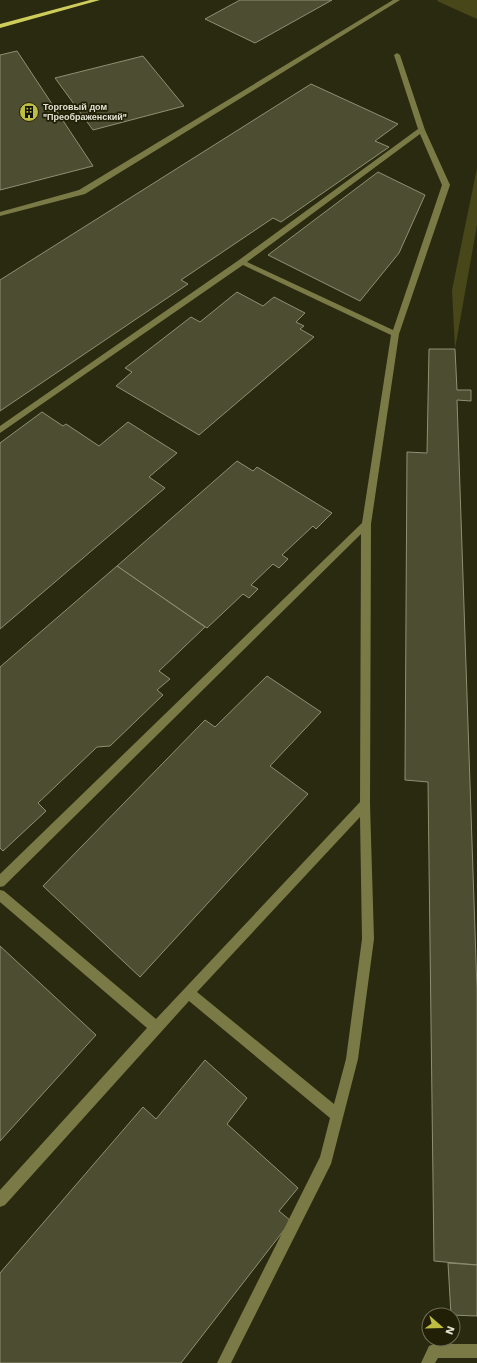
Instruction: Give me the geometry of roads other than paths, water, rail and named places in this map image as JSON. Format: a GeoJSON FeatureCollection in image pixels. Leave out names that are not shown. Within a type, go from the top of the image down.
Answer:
{"type":"FeatureCollection","features":[{"type":"Feature","properties":{"kind":"main road"},"geometry":{"type":"LineString","coordinates":[[0,25],[97,0]]}},
{"type":"Feature","properties":{"kind":"street"},"geometry":{"type":"LineString","coordinates":[[0,25],[90,0]]}},
{"type":"Feature","properties":{"kind":"street"},"geometry":{"type":"LineString","coordinates":[[0,214],[82,192],[397,0]]}},
{"type":"Feature","properties":{"kind":"street"},"geometry":{"type":"LineString","coordinates":[[224,1363],[326,1159],[352,1059],[368,939],[364,804],[366,524],[394,334],[446,185],[422,130],[397,55]]}},
{"type":"Feature","properties":{"kind":"street"},"geometry":{"type":"LineString","coordinates":[[0,430],[242,262],[422,130]]}},
{"type":"Feature","properties":{"kind":"street"},"geometry":{"type":"LineString","coordinates":[[242,262],[394,334]]}},
{"type":"Feature","properties":{"kind":"street"},"geometry":{"type":"LineString","coordinates":[[0,882],[366,524]]}},
{"type":"Feature","properties":{"kind":"street"},"geometry":{"type":"LineString","coordinates":[[0,1200],[156,1027],[364,804]]}},
{"type":"Feature","properties":{"kind":"street"},"geometry":{"type":"LineString","coordinates":[[0,895],[156,1027]]}},
{"type":"Feature","properties":{"kind":"street"},"geometry":{"type":"LineString","coordinates":[[189,993],[337,1115]]}},
{"type":"Feature","properties":{"kind":"street"},"geometry":{"type":"LineString","coordinates":[[428,1363],[434,1351],[477,1351]]}},
{"type":"Feature","properties":{"kind":"place","name":"Торговый дом \"Преображенский\""},"geometry":{"type":"Point","coordinates":[29,112]}}]}
